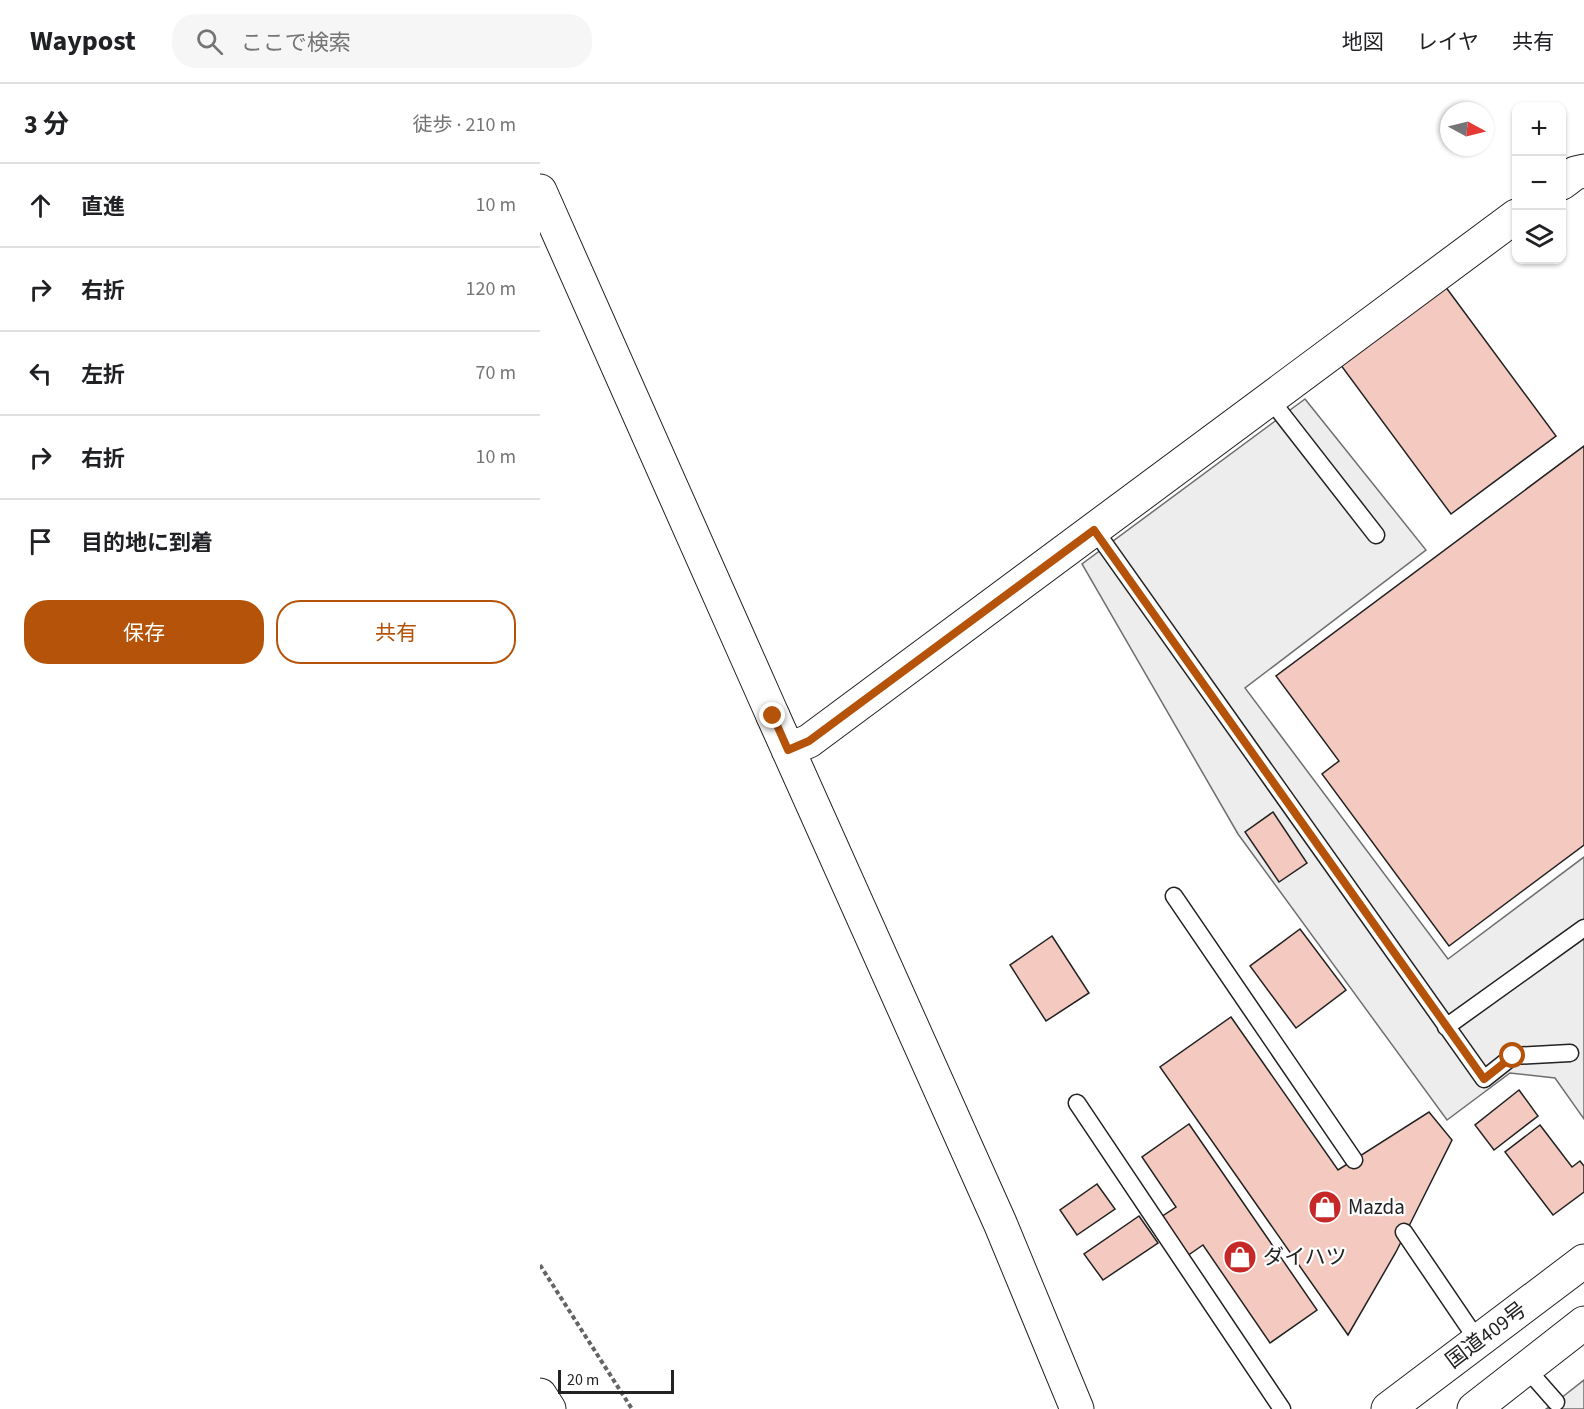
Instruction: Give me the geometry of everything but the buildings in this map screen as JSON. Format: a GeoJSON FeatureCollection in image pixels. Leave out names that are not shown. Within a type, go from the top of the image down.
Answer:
{"type":"FeatureCollection","features":[{"type":"Feature","properties":{"kind":"main road"},"geometry":{"type":"LineString","coordinates":[[1566,180],[1575,173],[1584,171]]}},
{"type":"Feature","properties":{"kind":"main road"},"geometry":{"type":"LineString","coordinates":[[540,191],[1000,1223],[1077,1409]]}},
{"type":"Feature","properties":{"kind":"main road"},"geometry":{"type":"LineString","coordinates":[[788,750],[809,741],[1512,219]]}},
{"type":"Feature","properties":{"kind":"main road","name":"国道409号"},"geometry":{"type":"LineString","coordinates":[[1388,1409],[1584,1261]]}},
{"type":"Feature","properties":{"kind":"main road"},"geometry":{"type":"LineString","coordinates":[[1474,1409],[1584,1323]]}},
{"type":"Feature","properties":{"kind":"main road"},"geometry":{"type":"LineString","coordinates":[[540,1395],[549,1409]]}},
{"type":"Feature","properties":{"kind":"lane"},"geometry":{"type":"LineString","coordinates":[[1270,399],[1376,535]]}},
{"type":"Feature","properties":{"kind":"lane"},"geometry":{"type":"LineString","coordinates":[[1094,530],[1484,1079],[1513,1056],[1569,1053]]}},
{"type":"Feature","properties":{"kind":"lane"},"geometry":{"type":"LineString","coordinates":[[1174,896],[1354,1160]]}},
{"type":"Feature","properties":{"kind":"lane"},"geometry":{"type":"LineString","coordinates":[[1446,1027],[1584,928]]}},
{"type":"Feature","properties":{"kind":"lane"},"geometry":{"type":"LineString","coordinates":[[1077,1103],[1282,1409]]}},
{"type":"Feature","properties":{"kind":"lane"},"geometry":{"type":"LineString","coordinates":[[1404,1232],[1478,1341]]}},
{"type":"Feature","properties":{"kind":"lane"},"geometry":{"type":"LineString","coordinates":[[1526,1368],[1556,1402]]}},
{"type":"Feature","properties":{"kind":"path"},"geometry":{"type":"LineString","coordinates":[[540,1265],[632,1409]]}},
{"type":"Feature","properties":{"kind":"shaded area"},"geometry":{"type":"Polygon","coordinates":[[[1305,399],[1426,550],[1245,688],[1448,959],[1584,857],[1584,1119],[1555,1078],[1510,1073],[1447,1120],[1238,834],[1082,564],[1305,399]]]}},
{"type":"Feature","properties":{"kind":"shaded area"},"geometry":{"type":"Polygon","coordinates":[[[1584,1380],[1584,1409],[1546,1409],[1556,1402],[1584,1380]]]}},
{"type":"Feature","properties":{"kind":"place","name":"Mazda"},"geometry":{"type":"Point","coordinates":[1325,1207]}},
{"type":"Feature","properties":{"kind":"place","name":"ダイハツ"},"geometry":{"type":"Point","coordinates":[1240,1257]}},
{"type":"Feature","properties":{"kind":"route"},"geometry":{"type":"LineString","coordinates":[[773,716],[788,750],[809,741],[1094,530],[1484,1079],[1513,1056]]}}]}
